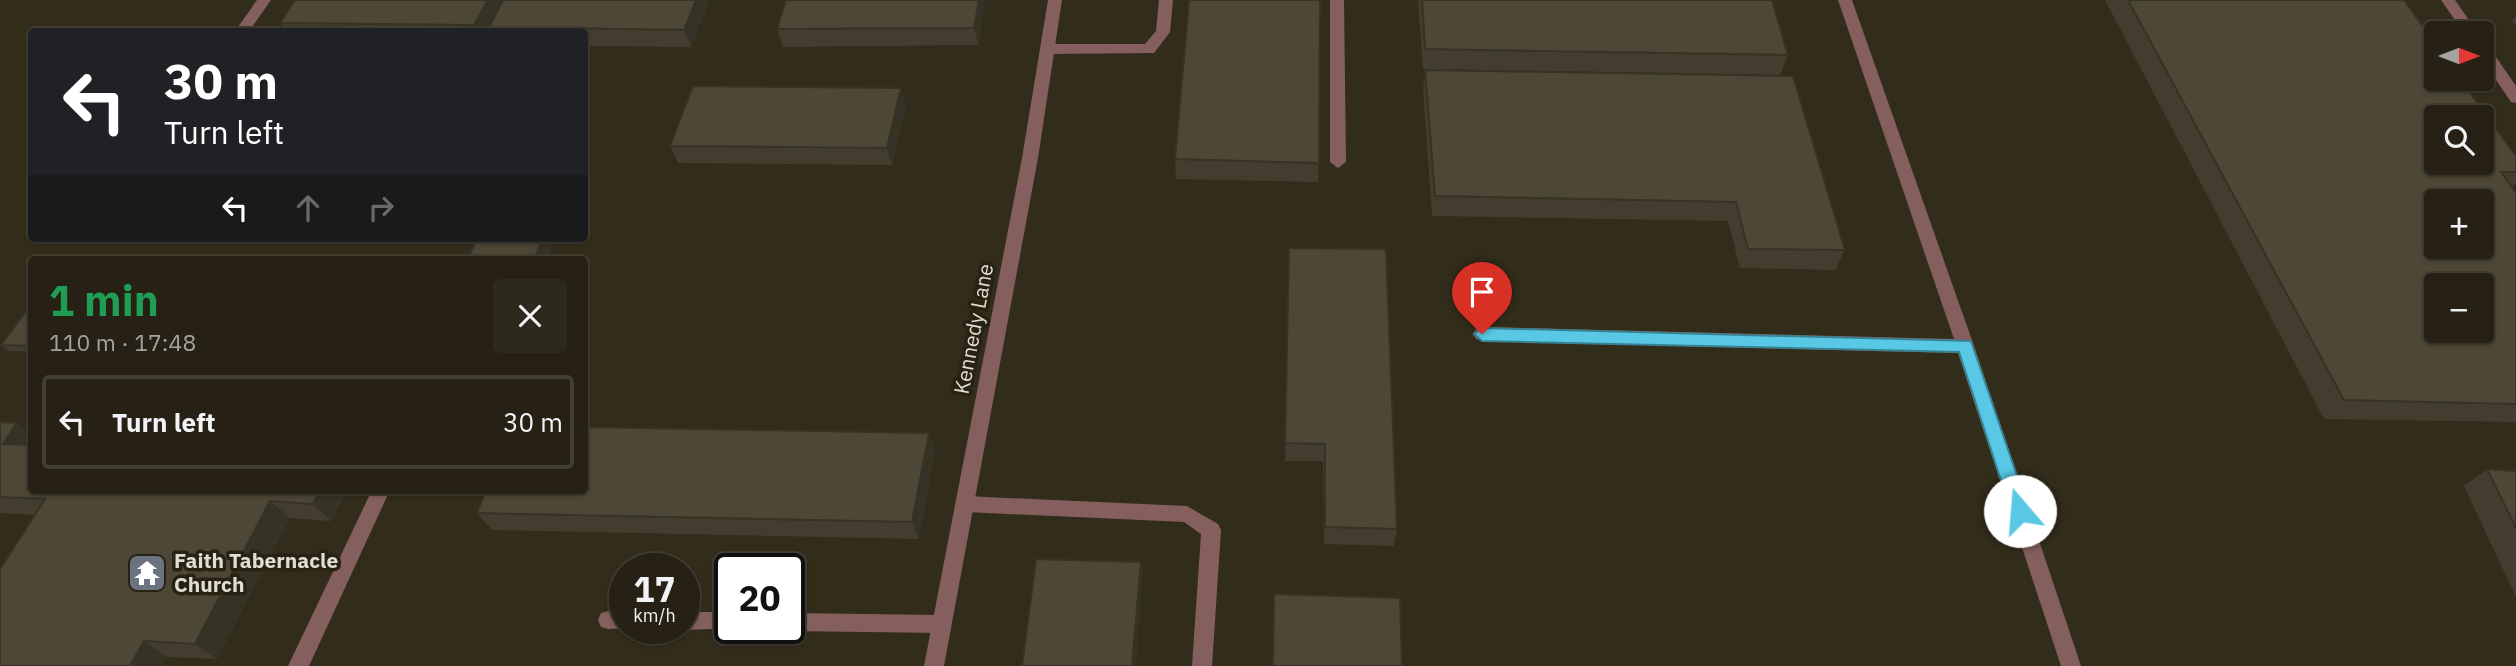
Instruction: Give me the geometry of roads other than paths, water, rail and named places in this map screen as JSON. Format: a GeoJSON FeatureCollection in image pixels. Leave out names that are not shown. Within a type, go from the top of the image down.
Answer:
{"type":"FeatureCollection","features":[{"type":"Feature","properties":{"kind":"street"},"geometry":{"type":"LineString","coordinates":[[245,27],[264,0]]}},
{"type":"Feature","properties":{"kind":"street","name":"Kennedy Lane"},"geometry":{"type":"LineString","coordinates":[[934,666],[1055,0]]}},
{"type":"Feature","properties":{"kind":"street"},"geometry":{"type":"LineString","coordinates":[[1048,50],[1149,49],[1163,32],[1166,0]]}},
{"type":"Feature","properties":{"kind":"street"},"geometry":{"type":"LineString","coordinates":[[1337,0],[1338,162]]}},
{"type":"Feature","properties":{"kind":"street"},"geometry":{"type":"LineString","coordinates":[[1845,0],[1965,346],[2071,666]]}},
{"type":"Feature","properties":{"kind":"street"},"geometry":{"type":"LineString","coordinates":[[2448,0],[2463,21]]}},
{"type":"Feature","properties":{"kind":"street"},"geometry":{"type":"LineString","coordinates":[[2494,65],[2516,97]]}},
{"type":"Feature","properties":{"kind":"street"},"geometry":{"type":"LineString","coordinates":[[1482,334],[1965,346]]}},
{"type":"Feature","properties":{"kind":"street"},"geometry":{"type":"LineString","coordinates":[[298,666],[379,494]]}},
{"type":"Feature","properties":{"kind":"street"},"geometry":{"type":"LineString","coordinates":[[965,503],[1187,514],[1211,530],[1202,666]]}},
{"type":"Feature","properties":{"kind":"street"},"geometry":{"type":"LineString","coordinates":[[805,622],[941,624]]}},
{"type":"Feature","properties":{"kind":"place","name":"Faith Tabernacle Church"},"geometry":{"type":"Point","coordinates":[147,573]}}]}
